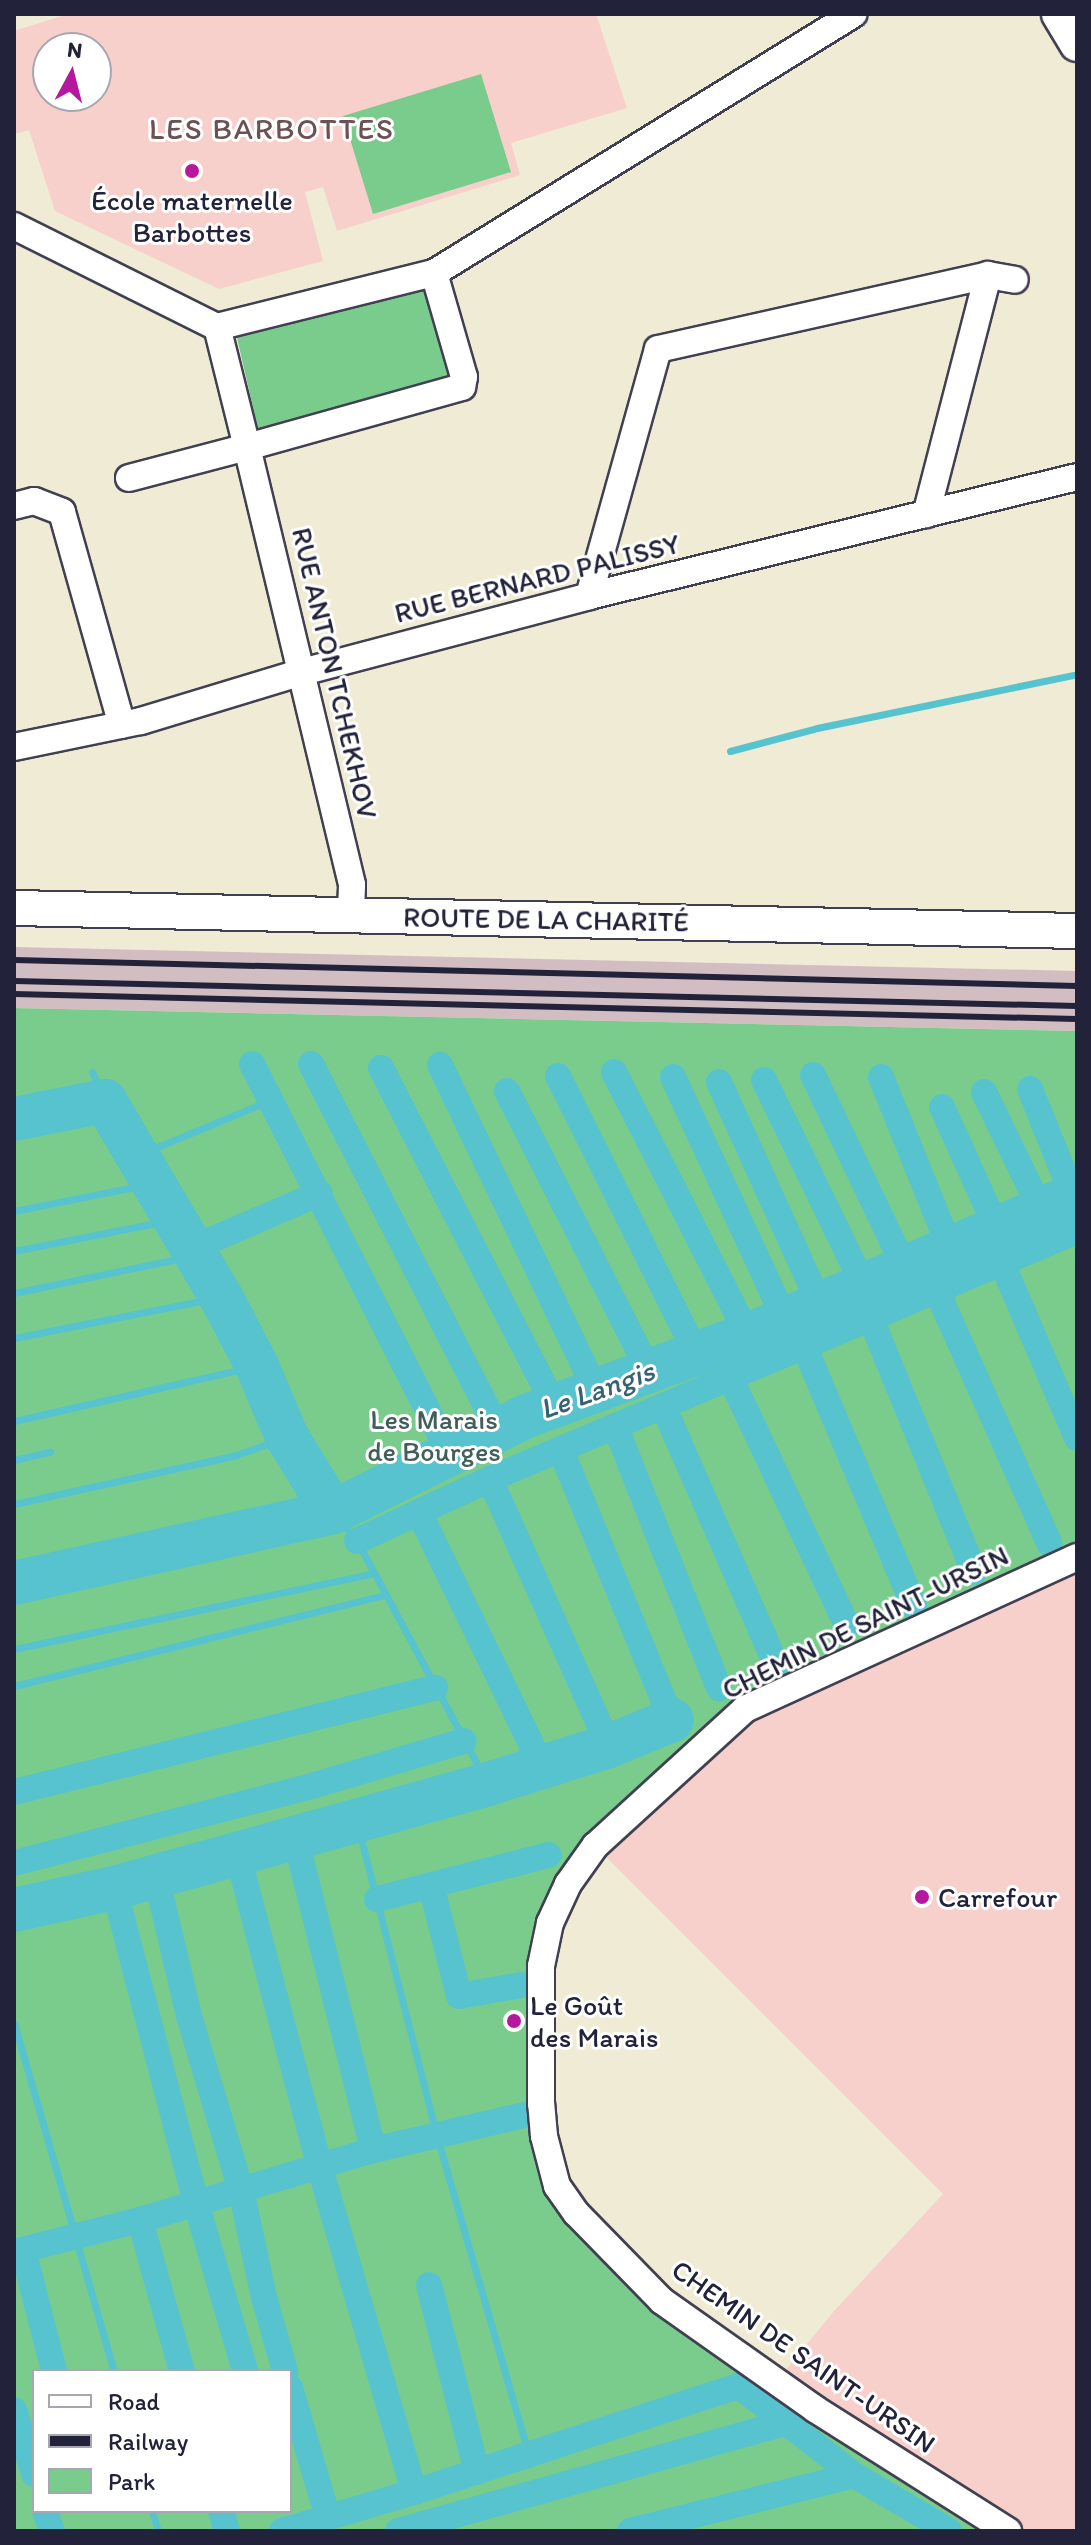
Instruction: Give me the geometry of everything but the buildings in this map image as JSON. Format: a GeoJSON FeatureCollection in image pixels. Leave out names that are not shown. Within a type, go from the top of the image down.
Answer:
{"type":"FeatureCollection","features":[{"type":"Feature","properties":{"kind":"main road"},"geometry":{"type":"LineString","coordinates":[[1059,14],[1077,44]]}},
{"type":"Feature","properties":{"kind":"main road","name":"ROUTE DE LA CHARITÉ"},"geometry":{"type":"LineString","coordinates":[[14,908],[1077,931]]}},
{"type":"Feature","properties":{"kind":"street"},"geometry":{"type":"LineString","coordinates":[[14,226],[217,327],[434,273],[854,14]]}},
{"type":"Feature","properties":{"kind":"street"},"geometry":{"type":"LineString","coordinates":[[129,478],[462,387],[464,377],[434,273]]}},
{"type":"Feature","properties":{"kind":"street"},"geometry":{"type":"LineString","coordinates":[[926,514],[988,275]]}},
{"type":"Feature","properties":{"kind":"street"},"geometry":{"type":"LineString","coordinates":[[589,596],[658,349],[988,275],[1015,280]]}},
{"type":"Feature","properties":{"kind":"street","name":"RUE ANTON TCHEKHOV"},"geometry":{"type":"LineString","coordinates":[[217,327],[352,885],[351,915]]}},
{"type":"Feature","properties":{"kind":"street","name":"RUE BERNARD PALISSY"},"geometry":{"type":"LineString","coordinates":[[14,747],[122,725],[302,672],[589,596],[1077,477]]}},
{"type":"Feature","properties":{"kind":"street"},"geometry":{"type":"LineString","coordinates":[[14,506],[34,501],[62,512],[122,725]]}},
{"type":"Feature","properties":{"kind":"street","name":"CHEMIN DE SAINT-URSIN"},"geometry":{"type":"LineString","coordinates":[[1008,2531],[815,2409],[662,2301],[576,2213],[557,2186],[544,2136],[541,2104],[541,1966],[550,1923],[568,1884],[595,1846],[745,1709],[1077,1557]]}},
{"type":"Feature","properties":{"kind":"shaded area"},"geometry":{"type":"Polygon","coordinates":[[[68,14],[596,14],[627,108],[511,143],[520,175],[337,231],[323,187],[305,192],[323,261],[219,289],[55,211],[29,130],[14,134],[14,31],[68,14]]]}},
{"type":"Feature","properties":{"kind":"shaded area"},"geometry":{"type":"Polygon","coordinates":[[[14,947],[1077,971],[1077,1031],[14,1008],[14,947]]]}},
{"type":"Feature","properties":{"kind":"shaded area"},"geometry":{"type":"Polygon","coordinates":[[[1077,1570],[1077,2531],[1008,2531],[776,2382],[834,2311],[943,2194],[595,1846],[738,1724],[1077,1570]]]}},
{"type":"Feature","properties":{"kind":"green space"},"geometry":{"type":"Polygon","coordinates":[[[481,74],[511,172],[373,214],[343,116],[481,74]]]}},
{"type":"Feature","properties":{"kind":"green space"},"geometry":{"type":"Polygon","coordinates":[[[425,291],[449,378],[261,431],[258,429],[237,338],[241,332],[425,291]]]}},
{"type":"Feature","properties":{"kind":"green space","name":"Les Marais de Bourges"},"geometry":{"type":"Polygon","coordinates":[[[14,1008],[1077,1031],[1077,1570],[738,1724],[602,1840],[550,1923],[541,2104],[576,2213],[662,2301],[1008,2531],[14,2531],[14,1008]]]}},
{"type":"Feature","properties":{"kind":"waterway"},"geometry":{"type":"LineString","coordinates":[[730,751],[817,728],[1077,674]]}},
{"type":"Feature","properties":{"kind":"waterway"},"geometry":{"type":"LineString","coordinates":[[252,1064],[450,1454]]}},
{"type":"Feature","properties":{"kind":"waterway"},"geometry":{"type":"LineString","coordinates":[[311,1064],[498,1430]]}},
{"type":"Feature","properties":{"kind":"waterway"},"geometry":{"type":"LineString","coordinates":[[440,1065],[596,1391]]}},
{"type":"Feature","properties":{"kind":"waterway"},"geometry":{"type":"LineString","coordinates":[[381,1068],[555,1406]]}},
{"type":"Feature","properties":{"kind":"waterway"},"geometry":{"type":"LineString","coordinates":[[92,1072],[105,1101]]}},
{"type":"Feature","properties":{"kind":"waterway"},"geometry":{"type":"LineString","coordinates":[[614,1072],[748,1335]]}},
{"type":"Feature","properties":{"kind":"waterway"},"geometry":{"type":"LineString","coordinates":[[813,1075],[905,1268]]}},
{"type":"Feature","properties":{"kind":"waterway"},"geometry":{"type":"LineString","coordinates":[[558,1076],[696,1353]]}},
{"type":"Feature","properties":{"kind":"waterway"},"geometry":{"type":"LineString","coordinates":[[673,1077],[785,1319]]}},
{"type":"Feature","properties":{"kind":"waterway"},"geometry":{"type":"LineString","coordinates":[[881,1077],[950,1248]]}},
{"type":"Feature","properties":{"kind":"waterway"},"geometry":{"type":"LineString","coordinates":[[764,1080],[864,1286]]}},
{"type":"Feature","properties":{"kind":"waterway"},"geometry":{"type":"LineString","coordinates":[[719,1082],[820,1305]]}},
{"type":"Feature","properties":{"kind":"waterway"},"geometry":{"type":"LineString","coordinates":[[1030,1089],[1073,1196]]}},
{"type":"Feature","properties":{"kind":"waterway"},"geometry":{"type":"LineString","coordinates":[[507,1091],[649,1371]]}},
{"type":"Feature","properties":{"kind":"waterway"},"geometry":{"type":"LineString","coordinates":[[984,1092],[1041,1210]]}},
{"type":"Feature","properties":{"kind":"waterway"},"geometry":{"type":"LineString","coordinates":[[138,1155],[271,1100]]}},
{"type":"Feature","properties":{"kind":"waterway","name":"Le Langis"},"geometry":{"type":"LineString","coordinates":[[14,1119],[105,1101],[221,1297],[257,1366],[287,1437],[333,1512]]}},
{"type":"Feature","properties":{"kind":"waterway"},"geometry":{"type":"LineString","coordinates":[[942,1107],[997,1229]]}},
{"type":"Feature","properties":{"kind":"waterway"},"geometry":{"type":"LineString","coordinates":[[14,1211],[154,1183]]}},
{"type":"Feature","properties":{"kind":"waterway"},"geometry":{"type":"LineString","coordinates":[[193,1248],[320,1193]]}},
{"type":"Feature","properties":{"kind":"waterway","name":"Le Langis"},"geometry":{"type":"LineString","coordinates":[[14,1583],[333,1512],[524,1417],[755,1332],[1077,1194]]}},
{"type":"Feature","properties":{"kind":"waterway"},"geometry":{"type":"LineString","coordinates":[[14,1251],[176,1219]]}},
{"type":"Feature","properties":{"kind":"waterway"},"geometry":{"type":"LineString","coordinates":[[357,1541],[490,1479],[1077,1231]]}},
{"type":"Feature","properties":{"kind":"waterway"},"geometry":{"type":"LineString","coordinates":[[14,1293],[196,1255]]}},
{"type":"Feature","properties":{"kind":"waterway"},"geometry":{"type":"LineString","coordinates":[[1002,1263],[1077,1438]]}},
{"type":"Feature","properties":{"kind":"waterway"},"geometry":{"type":"LineString","coordinates":[[937,1291],[1049,1543]]}},
{"type":"Feature","properties":{"kind":"waterway"},"geometry":{"type":"LineString","coordinates":[[14,1338],[221,1297]]}},
{"type":"Feature","properties":{"kind":"waterway"},"geometry":{"type":"LineString","coordinates":[[871,1319],[974,1572]]}},
{"type":"Feature","properties":{"kind":"waterway"},"geometry":{"type":"LineString","coordinates":[[805,1348],[914,1606]]}},
{"type":"Feature","properties":{"kind":"waterway"},"geometry":{"type":"LineString","coordinates":[[14,1421],[257,1366]]}},
{"type":"Feature","properties":{"kind":"waterway"},"geometry":{"type":"LineString","coordinates":[[731,1379],[847,1626]]}},
{"type":"Feature","properties":{"kind":"waterway"},"geometry":{"type":"LineString","coordinates":[[664,1408],[776,1664]]}},
{"type":"Feature","properties":{"kind":"waterway"},"geometry":{"type":"LineString","coordinates":[[616,1428],[719,1688]]}},
{"type":"Feature","properties":{"kind":"waterway"},"geometry":{"type":"LineString","coordinates":[[14,1504],[236,1455],[287,1437]]}},
{"type":"Feature","properties":{"kind":"waterway"},"geometry":{"type":"LineString","coordinates":[[561,1450],[672,1720]]}},
{"type":"Feature","properties":{"kind":"waterway"},"geometry":{"type":"LineString","coordinates":[[14,1460],[50,1452]]}},
{"type":"Feature","properties":{"kind":"waterway"},"geometry":{"type":"LineString","coordinates":[[490,1479],[609,1746]]}},
{"type":"Feature","properties":{"kind":"waterway"},"geometry":{"type":"LineString","coordinates":[[333,1512],[357,1541],[488,1784]]}},
{"type":"Feature","properties":{"kind":"waterway"},"geometry":{"type":"LineString","coordinates":[[419,1512],[542,1767]]}},
{"type":"Feature","properties":{"kind":"waterway"},"geometry":{"type":"LineString","coordinates":[[14,1649],[374,1573]]}},
{"type":"Feature","properties":{"kind":"waterway"},"geometry":{"type":"LineString","coordinates":[[14,1686],[385,1595]]}},
{"type":"Feature","properties":{"kind":"waterway"},"geometry":{"type":"LineString","coordinates":[[14,1792],[435,1688]]}},
{"type":"Feature","properties":{"kind":"waterway"},"geometry":{"type":"LineString","coordinates":[[14,1910],[114,1888],[488,1784],[609,1746],[672,1720]]}},
{"type":"Feature","properties":{"kind":"waterway"},"geometry":{"type":"LineString","coordinates":[[14,1863],[315,1785],[464,1741]]}},
{"type":"Feature","properties":{"kind":"waterway"},"geometry":{"type":"LineString","coordinates":[[356,1819],[437,2137],[529,2456]]}},
{"type":"Feature","properties":{"kind":"waterway"},"geometry":{"type":"LineString","coordinates":[[295,1836],[373,2150]]}},
{"type":"Feature","properties":{"kind":"waterway"},"geometry":{"type":"LineString","coordinates":[[237,1852],[320,2168],[414,2492]]}},
{"type":"Feature","properties":{"kind":"waterway"},"geometry":{"type":"LineString","coordinates":[[377,1899],[548,1855]]}},
{"type":"Feature","properties":{"kind":"waterway"},"geometry":{"type":"LineString","coordinates":[[156,1876],[189,2016],[241,2190],[264,2297],[284,2369]]}},
{"type":"Feature","properties":{"kind":"waterway"},"geometry":{"type":"LineString","coordinates":[[431,1885],[459,1996],[521,1985]]}},
{"type":"Feature","properties":{"kind":"waterway"},"geometry":{"type":"LineString","coordinates":[[114,1888],[196,2203],[244,2369]]}},
{"type":"Feature","properties":{"kind":"waterway"},"geometry":{"type":"LineString","coordinates":[[14,2023],[113,2369]]}},
{"type":"Feature","properties":{"kind":"waterway"},"geometry":{"type":"LineString","coordinates":[[14,2252],[140,2220],[373,2150],[525,2115]]}},
{"type":"Feature","properties":{"kind":"waterway"},"geometry":{"type":"LineString","coordinates":[[140,2220],[181,2369]]}},
{"type":"Feature","properties":{"kind":"waterway"},"geometry":{"type":"LineString","coordinates":[[23,2250],[53,2369]]}},
{"type":"Feature","properties":{"kind":"waterway"},"geometry":{"type":"LineString","coordinates":[[429,2285],[477,2472]]}},
{"type":"Feature","properties":{"kind":"waterway"},"geometry":{"type":"LineString","coordinates":[[282,2531],[414,2492],[739,2386],[854,2475],[949,2531]]}},
{"type":"Feature","properties":{"kind":"waterway"},"geometry":{"type":"LineString","coordinates":[[292,2395],[328,2518]]}},
{"type":"Feature","properties":{"kind":"waterway"},"geometry":{"type":"LineString","coordinates":[[14,2410],[32,2468]]}},
{"type":"Feature","properties":{"kind":"waterway"},"geometry":{"type":"LineString","coordinates":[[398,2531],[786,2423]]}},
{"type":"Feature","properties":{"kind":"waterway"},"geometry":{"type":"LineString","coordinates":[[630,2531],[854,2475]]}},
{"type":"Feature","properties":{"kind":"waterway"},"geometry":{"type":"LineString","coordinates":[[46,2513],[52,2531]]}},
{"type":"Feature","properties":{"kind":"waterway"},"geometry":{"type":"LineString","coordinates":[[153,2513],[158,2531]]}},
{"type":"Feature","properties":{"kind":"waterway"},"geometry":{"type":"LineString","coordinates":[[222,2513],[227,2531]]}},
{"type":"Feature","properties":{"kind":"railway"},"geometry":{"type":"LineString","coordinates":[[14,960],[1077,986]]}},
{"type":"Feature","properties":{"kind":"railway"},"geometry":{"type":"LineString","coordinates":[[14,981],[1077,1006]]}},
{"type":"Feature","properties":{"kind":"railway"},"geometry":{"type":"LineString","coordinates":[[14,994],[1077,1019]]}},
{"type":"Feature","properties":{"kind":"place","name":"École maternelle Barbottes"},"geometry":{"type":"Point","coordinates":[192,171]}},
{"type":"Feature","properties":{"kind":"place","name":"Carrefour"},"geometry":{"type":"Point","coordinates":[922,1897]}},
{"type":"Feature","properties":{"kind":"place","name":"Le Goût des Marais"},"geometry":{"type":"Point","coordinates":[514,2021]}},
{"type":"Feature","properties":{"kind":"district","name":"LES BARBOTTES"},"geometry":{"type":"Point","coordinates":[272,129]}}]}
